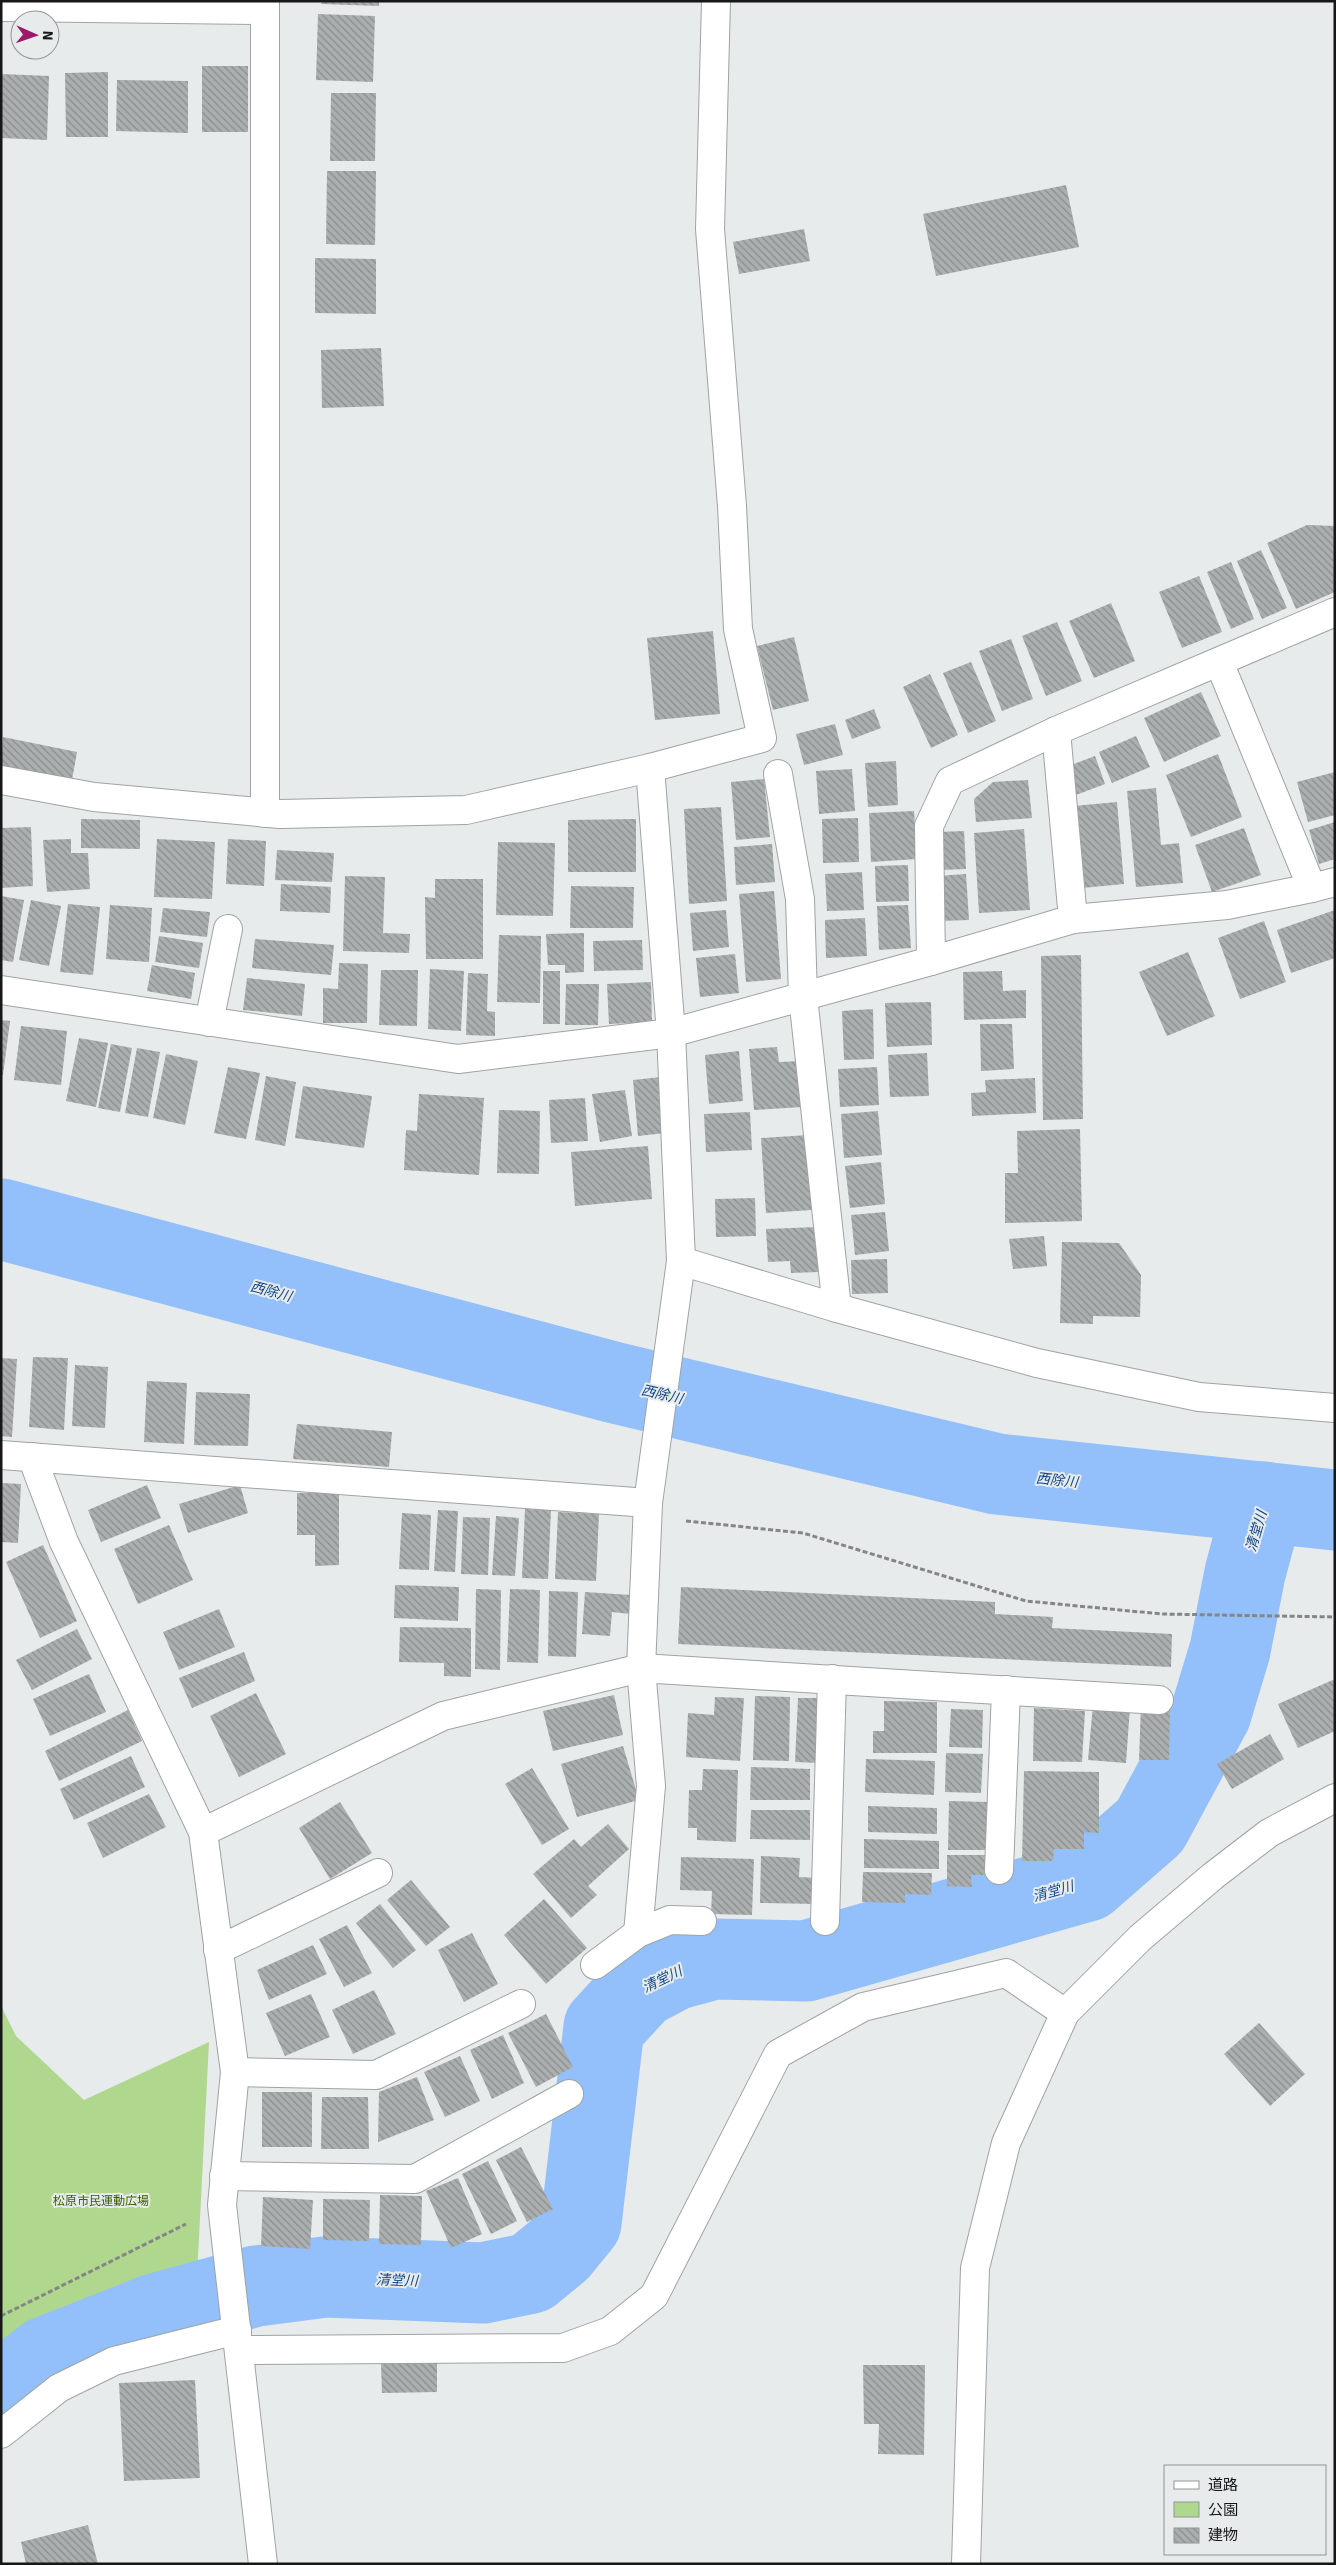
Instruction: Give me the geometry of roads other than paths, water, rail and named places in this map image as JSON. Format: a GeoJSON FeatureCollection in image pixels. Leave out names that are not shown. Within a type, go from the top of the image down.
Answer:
{"type":"FeatureCollection","features":[{"type":"Feature","properties":{"kind":"street"},"geometry":{"type":"LineString","coordinates":[[1,780],[94,797],[265,812],[466,810],[650,768],[762,738],[738,628],[732,506],[710,229],[716,1]]}},
{"type":"Feature","properties":{"kind":"street"},"geometry":{"type":"LineString","coordinates":[[1,7],[55,5],[265,6],[265,812]]}},
{"type":"Feature","properties":{"kind":"street"},"geometry":{"type":"LineString","coordinates":[[931,961],[929,826],[950,782],[1056,731],[1335,612]]}},
{"type":"Feature","properties":{"kind":"street"},"geometry":{"type":"LineString","coordinates":[[1,990],[458,1059],[671,1034],[1073,919],[1227,905],[1324,885],[1219,662]]}},
{"type":"Feature","properties":{"kind":"street"},"geometry":{"type":"LineString","coordinates":[[1056,731],[1073,919]]}},
{"type":"Feature","properties":{"kind":"street"},"geometry":{"type":"LineString","coordinates":[[638,1933],[651,1786],[641,1668],[649,1504],[680,1270],[671,1034],[650,768]]}},
{"type":"Feature","properties":{"kind":"street"},"geometry":{"type":"LineString","coordinates":[[778,774],[800,899],[802,997],[837,1308]]}},
{"type":"Feature","properties":{"kind":"street"},"geometry":{"type":"LineString","coordinates":[[209,1022],[228,929]]}},
{"type":"Feature","properties":{"kind":"street"},"geometry":{"type":"LineString","coordinates":[[680,1270],[837,1308],[1037,1363],[1199,1397],[1335,1408]]}},
{"type":"Feature","properties":{"kind":"street"},"geometry":{"type":"LineString","coordinates":[[1,1455],[649,1504]]}},
{"type":"Feature","properties":{"kind":"street"},"geometry":{"type":"LineString","coordinates":[[32,1456],[64,1542],[202,1832],[235,2072],[222,2207],[238,2335],[262,2564]]}},
{"type":"Feature","properties":{"kind":"street"},"geometry":{"type":"LineString","coordinates":[[202,1832],[443,1716],[641,1668],[1159,1700]]}},
{"type":"Feature","properties":{"kind":"street"},"geometry":{"type":"LineString","coordinates":[[825,1922],[832,1679]]}},
{"type":"Feature","properties":{"kind":"street"},"geometry":{"type":"LineString","coordinates":[[998,1870],[1006,1690]]}},
{"type":"Feature","properties":{"kind":"street"},"geometry":{"type":"LineString","coordinates":[[966,2564],[975,2268],[1006,2143],[1064,2013],[1140,1938],[1213,1876],[1269,1833],[1335,1798]]}},
{"type":"Feature","properties":{"kind":"street"},"geometry":{"type":"LineString","coordinates":[[218,1950],[378,1873]]}},
{"type":"Feature","properties":{"kind":"street"},"geometry":{"type":"LineString","coordinates":[[595,1965],[638,1933],[670,1920],[702,1921]]}},
{"type":"Feature","properties":{"kind":"street"},"geometry":{"type":"LineString","coordinates":[[1,2434],[59,2388],[114,2361],[238,2335],[563,2348],[610,2331],[654,2296],[778,2054],[863,2007],[1006,1974],[1064,2013]]}},
{"type":"Feature","properties":{"kind":"street"},"geometry":{"type":"LineString","coordinates":[[235,2072],[376,2075],[521,2004]]}},
{"type":"Feature","properties":{"kind":"street"},"geometry":{"type":"LineString","coordinates":[[224,2176],[415,2179],[569,2094]]}},
{"type":"Feature","properties":{"kind":"waterway","name":"西除川"},"geometry":{"type":"LineString","coordinates":[[1,1219],[612,1382],[997,1474],[1335,1510]]}},
{"type":"Feature","properties":{"kind":"waterway","name":"清堂川"},"geometry":{"type":"LineString","coordinates":[[1,2392],[46,2357],[155,2314],[256,2286],[325,2277],[483,2283],[531,2273],[559,2250],[581,2223],[604,2027],[640,1988],[674,1970],[714,1959],[806,1961],[1087,1881],[1150,1826],[1211,1713],[1230,1650],[1245,1573],[1264,1502]]}},
{"type":"Feature","properties":{"kind":"park label","name":"松原市民運動広場"},"geometry":{"type":"Point","coordinates":[101,2201]}}]}
